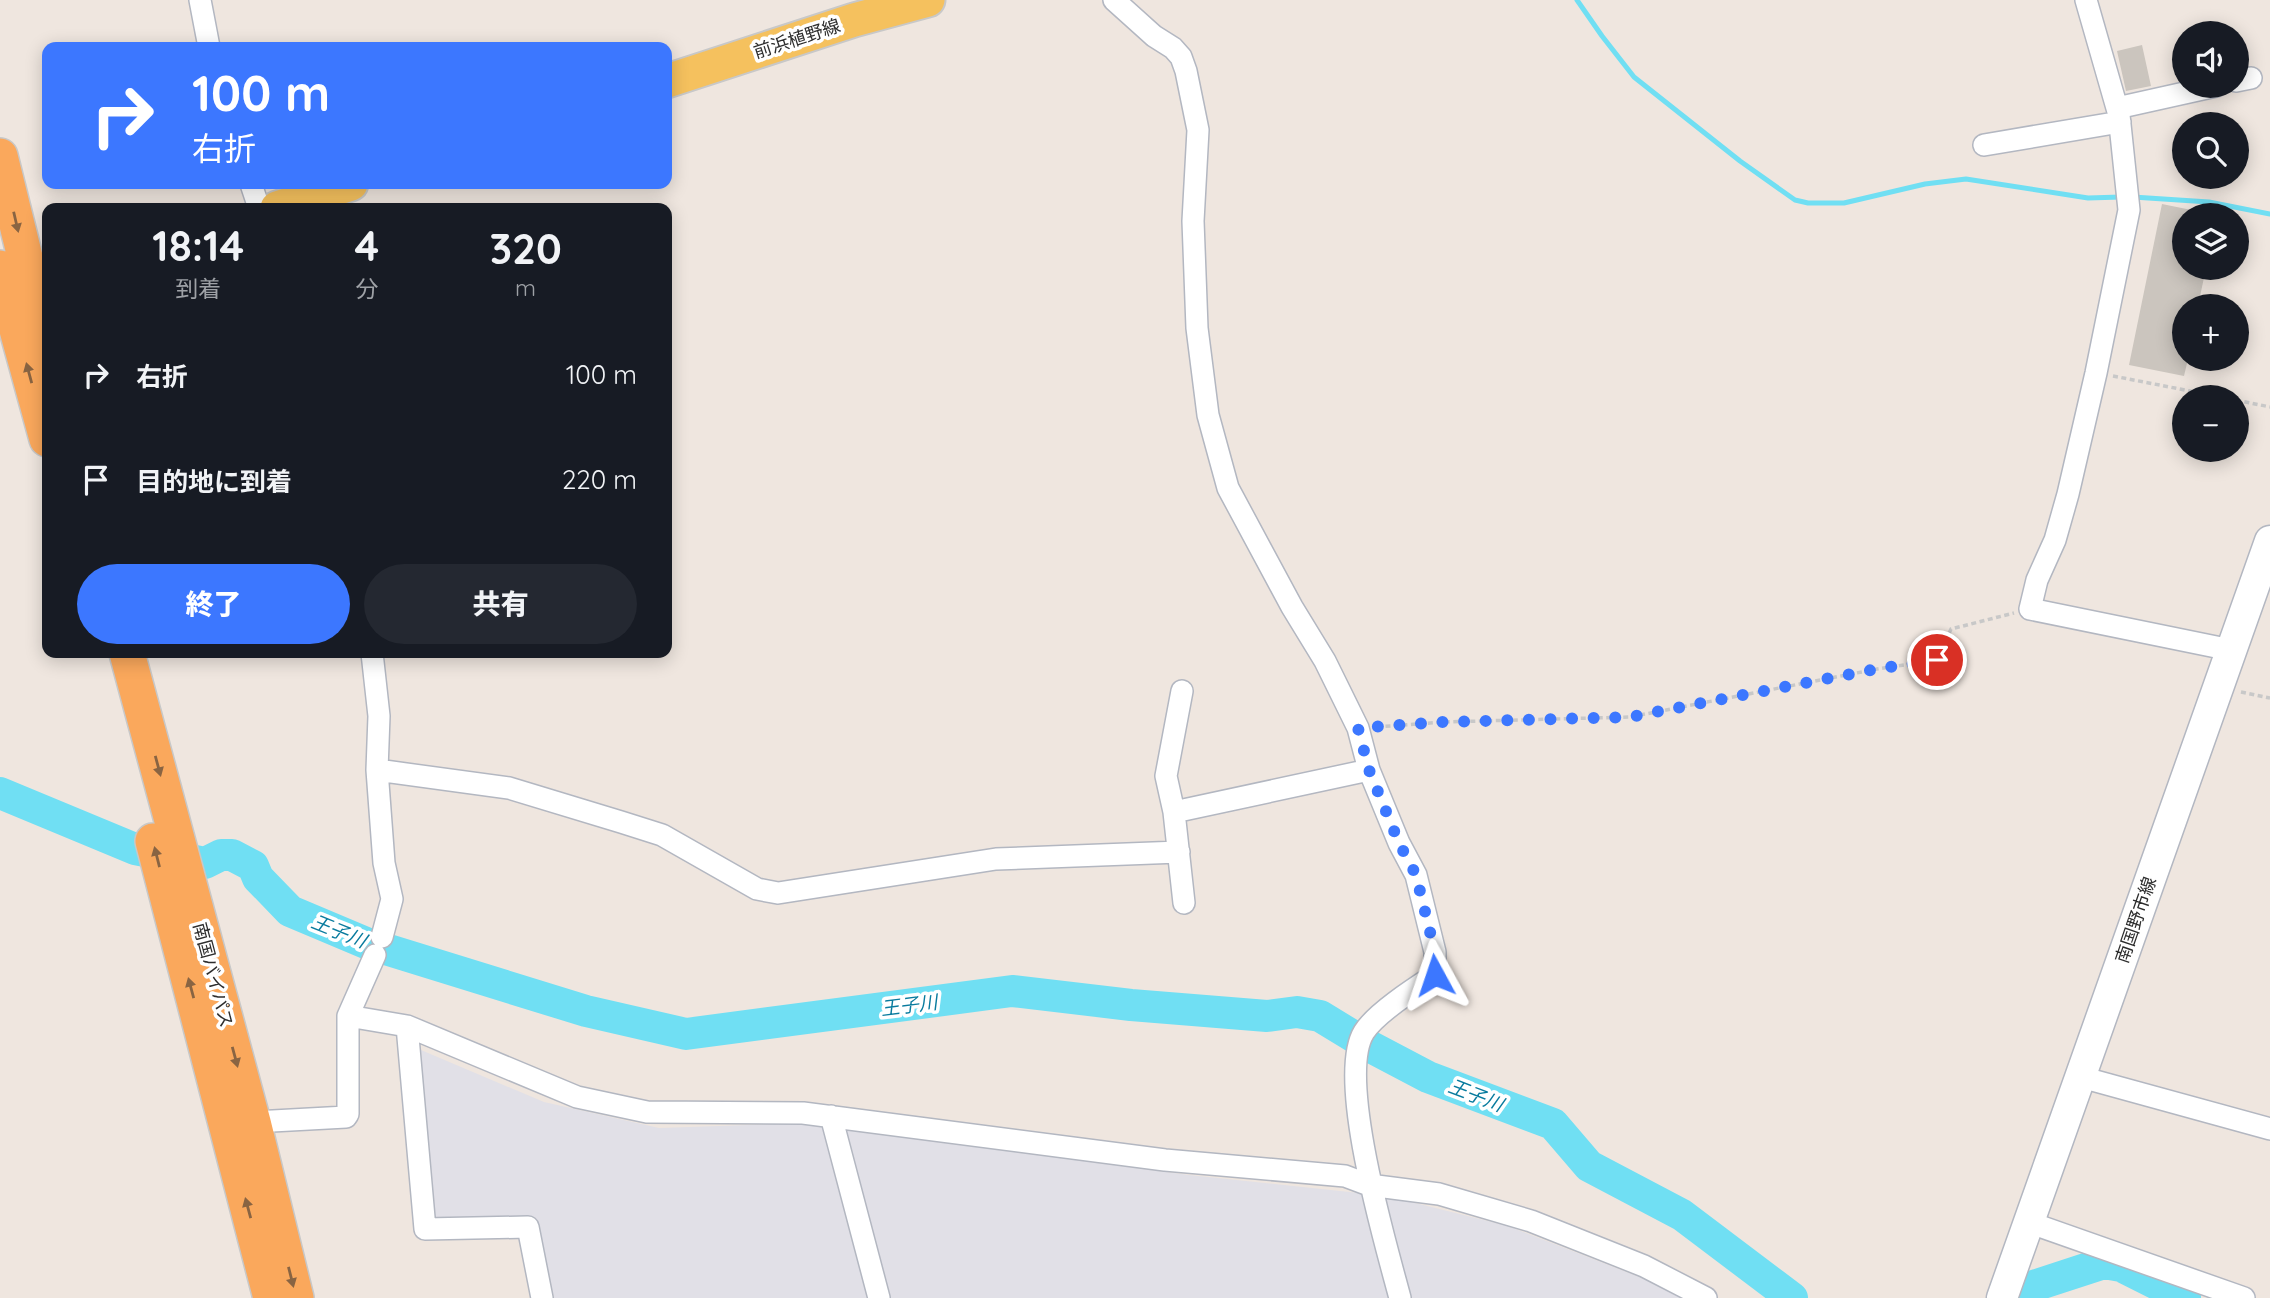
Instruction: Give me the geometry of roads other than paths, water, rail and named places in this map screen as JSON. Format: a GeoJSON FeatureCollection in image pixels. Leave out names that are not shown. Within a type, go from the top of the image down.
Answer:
{"type":"FeatureCollection","features":[{"type":"Feature","properties":{"kind":"highway"},"geometry":{"type":"LineString","coordinates":[[0,156],[17,284],[42,413]]}},
{"type":"Feature","properties":{"kind":"highway"},"geometry":{"type":"LineString","coordinates":[[17,284],[42,336]]}},
{"type":"Feature","properties":{"kind":"highway","name":"南国バイパス"},"geometry":{"type":"LineString","coordinates":[[107,658],[186,922],[253,1122],[296,1298]]}},
{"type":"Feature","properties":{"kind":"highway","name":"南国バイパス"},"geometry":{"type":"LineString","coordinates":[[128,658],[271,1298]]}},
{"type":"Feature","properties":{"kind":"main road","name":"前浜植野線"},"geometry":{"type":"LineString","coordinates":[[672,78],[854,20],[928,0]]}},
{"type":"Feature","properties":{"kind":"main road"},"geometry":{"type":"LineString","coordinates":[[292,203],[336,189]]}},
{"type":"Feature","properties":{"kind":"main road","name":"南国野市線"},"geometry":{"type":"LineString","coordinates":[[2002,1298],[2270,541]]}},
{"type":"Feature","properties":{"kind":"street"},"geometry":{"type":"LineString","coordinates":[[200,0],[208,42]]}},
{"type":"Feature","properties":{"kind":"street"},"geometry":{"type":"LineString","coordinates":[[1114,0],[1181,57],[1191,88],[1198,130],[1193,221],[1198,328],[1208,415],[1228,488],[1292,607],[1325,661],[1358,728],[1369,770],[1399,843],[1416,875],[1436,964],[1435,975],[1390,1008],[1361,1039],[1357,1098],[1369,1185],[1400,1298]]}},
{"type":"Feature","properties":{"kind":"street"},"geometry":{"type":"LineString","coordinates":[[2086,0],[2119,115],[2129,210],[2068,494],[2054,540],[2037,580],[2030,610],[2231,650]]}},
{"type":"Feature","properties":{"kind":"street"},"geometry":{"type":"LineString","coordinates":[[1984,145],[2119,115],[2176,98]]}},
{"type":"Feature","properties":{"kind":"street"},"geometry":{"type":"LineString","coordinates":[[253,1122],[346,1117],[348,1114],[348,1016],[379,946],[392,899],[384,863],[377,770],[379,716],[373,658]]}},
{"type":"Feature","properties":{"kind":"street"},"geometry":{"type":"LineString","coordinates":[[1182,691],[1166,776],[1174,812],[1184,903]]}},
{"type":"Feature","properties":{"kind":"street"},"geometry":{"type":"LineString","coordinates":[[377,770],[509,788],[642,828],[663,835],[757,890],[778,892],[996,859],[1179,852]]}},
{"type":"Feature","properties":{"kind":"street"},"geometry":{"type":"LineString","coordinates":[[1174,812],[1369,770]]}},
{"type":"Feature","properties":{"kind":"street"},"geometry":{"type":"LineString","coordinates":[[348,1016],[407,1026],[577,1097],[647,1112],[803,1113],[1166,1160],[1345,1176],[1369,1185],[1439,1195],[1531,1221],[1644,1266],[1706,1298]]}},
{"type":"Feature","properties":{"kind":"street"},"geometry":{"type":"LineString","coordinates":[[407,1026],[425,1229],[528,1227],[542,1298]]}},
{"type":"Feature","properties":{"kind":"street"},"geometry":{"type":"LineString","coordinates":[[2081,1077],[2270,1129]]}},
{"type":"Feature","properties":{"kind":"street"},"geometry":{"type":"LineString","coordinates":[[831,1116],[879,1298]]}},
{"type":"Feature","properties":{"kind":"street"},"geometry":{"type":"LineString","coordinates":[[2028,1222],[2244,1298]]}},
{"type":"Feature","properties":{"kind":"waterway"},"geometry":{"type":"LineString","coordinates":[[1577,0],[1634,77],[1740,161],[1795,200],[1808,203],[1844,203],[1925,184],[1966,179],[2088,198],[2121,197]]}},
{"type":"Feature","properties":{"kind":"waterway"},"geometry":{"type":"LineString","coordinates":[[2133,197],[2209,202],[2270,214]]}},
{"type":"Feature","properties":{"kind":"waterway","name":"王子川"},"geometry":{"type":"LineString","coordinates":[[0,793],[135,849],[205,863],[221,855],[232,855],[253,866],[258,878],[290,911],[366,943],[586,1011],[686,1034],[1012,991],[1131,1005],[1267,1016],[1297,1012],[1320,1016],[1428,1077],[1553,1124],[1589,1166],[1682,1215],[1792,1298]]}},
{"type":"Feature","properties":{"kind":"waterway","name":"王子川"},"geometry":{"type":"LineString","coordinates":[[2012,1293],[2104,1263],[2121,1266],[2185,1298]]}}]}
